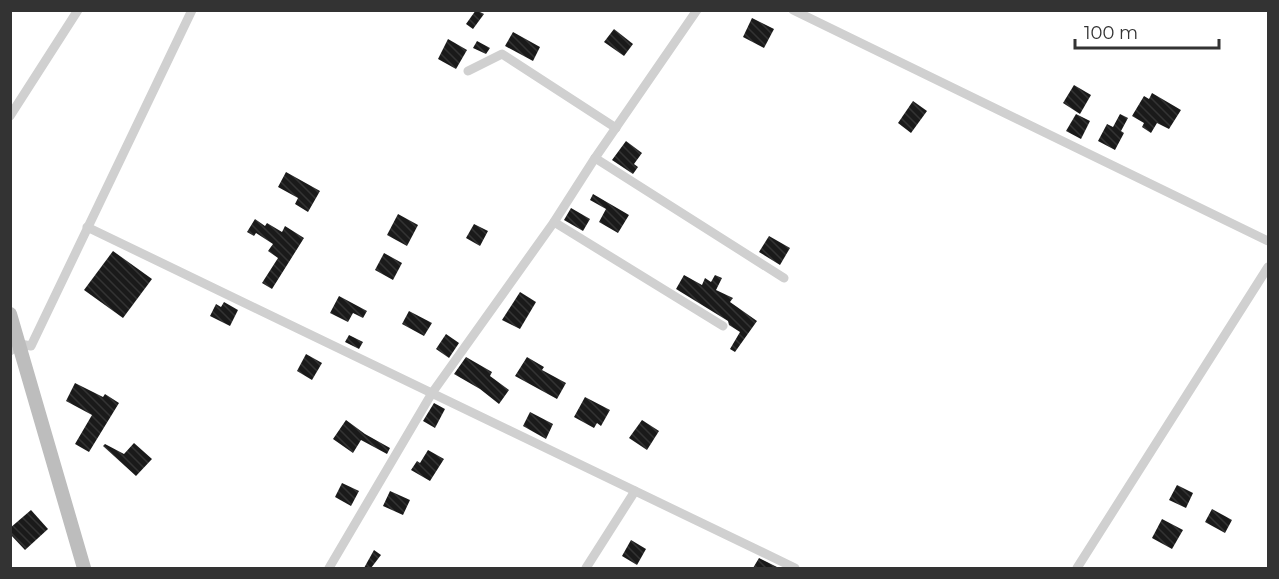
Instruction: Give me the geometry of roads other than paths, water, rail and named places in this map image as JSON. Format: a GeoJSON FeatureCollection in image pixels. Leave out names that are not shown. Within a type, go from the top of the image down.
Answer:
{"type":"FeatureCollection","features":[{"type":"Feature","properties":{"kind":"street"},"geometry":{"type":"LineString","coordinates":[[10,116],[59,44],[78,10]]}},
{"type":"Feature","properties":{"kind":"street"},"geometry":{"type":"LineString","coordinates":[[15,348],[31,346],[192,10]]}},
{"type":"Feature","properties":{"kind":"street"},"geometry":{"type":"LineString","coordinates":[[329,568],[432,393],[555,222],[595,158],[697,10]]}},
{"type":"Feature","properties":{"kind":"street"},"geometry":{"type":"LineString","coordinates":[[793,10],[1269,241]]}},
{"type":"Feature","properties":{"kind":"street"},"geometry":{"type":"LineString","coordinates":[[468,71],[502,54],[616,128]]}},
{"type":"Feature","properties":{"kind":"street"},"geometry":{"type":"LineString","coordinates":[[595,158],[784,278]]}},
{"type":"Feature","properties":{"kind":"street"},"geometry":{"type":"LineString","coordinates":[[555,222],[723,326]]}},
{"type":"Feature","properties":{"kind":"street"},"geometry":{"type":"LineString","coordinates":[[87,227],[795,568]]}},
{"type":"Feature","properties":{"kind":"street"},"geometry":{"type":"LineString","coordinates":[[1077,568],[1269,267]]}},
{"type":"Feature","properties":{"kind":"street"},"geometry":{"type":"LineString","coordinates":[[10,314],[15,348],[84,568]]}},
{"type":"Feature","properties":{"kind":"street"},"geometry":{"type":"LineString","coordinates":[[586,568],[635,491]]}}]}
